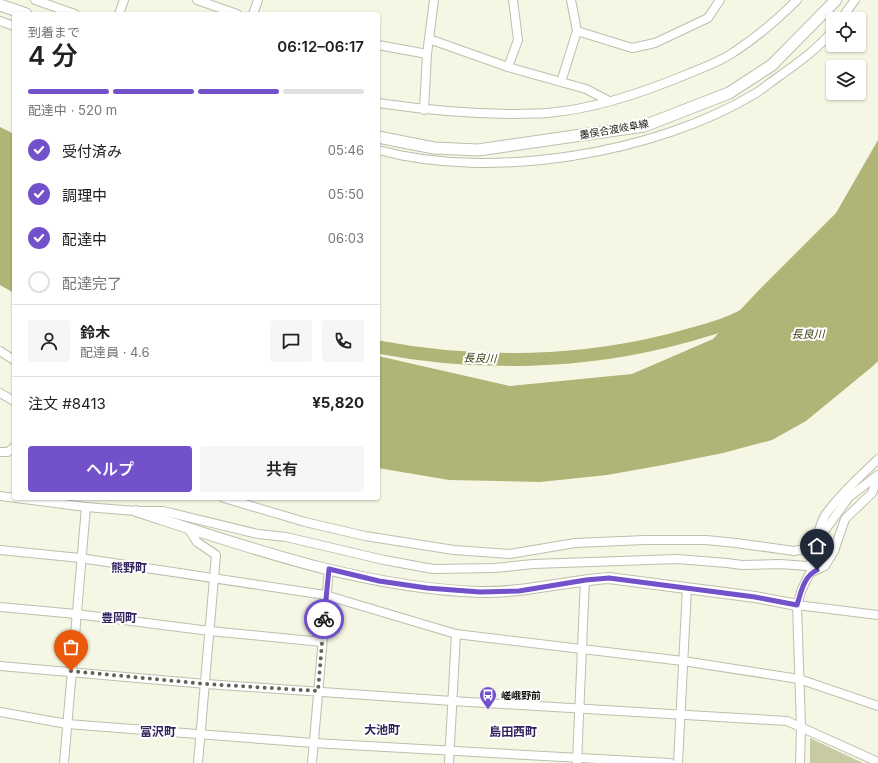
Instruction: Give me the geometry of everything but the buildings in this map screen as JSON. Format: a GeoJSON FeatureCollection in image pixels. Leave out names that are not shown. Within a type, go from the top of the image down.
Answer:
{"type":"FeatureCollection","features":[{"type":"Feature","properties":{"kind":"main road","name":"墨俣合渡岐阜線"},"geometry":{"type":"LineString","coordinates":[[380,137],[434,148],[478,150],[644,126],[729,92],[772,65],[836,0]]}},
{"type":"Feature","properties":{"kind":"main road"},"geometry":{"type":"LineString","coordinates":[[0,5],[20,12]]}},
{"type":"Feature","properties":{"kind":"street"},"geometry":{"type":"LineString","coordinates":[[35,0],[69,12]]}},
{"type":"Feature","properties":{"kind":"street"},"geometry":{"type":"LineString","coordinates":[[120,12],[124,0]]}},
{"type":"Feature","properties":{"kind":"street"},"geometry":{"type":"LineString","coordinates":[[197,0],[231,12]]}},
{"type":"Feature","properties":{"kind":"street"},"geometry":{"type":"LineString","coordinates":[[255,12],[258,0]]}},
{"type":"Feature","properties":{"kind":"street"},"geometry":{"type":"LineString","coordinates":[[424,110],[427,54],[434,0]]}},
{"type":"Feature","properties":{"kind":"street"},"geometry":{"type":"LineString","coordinates":[[508,67],[518,40],[513,0]]}},
{"type":"Feature","properties":{"kind":"street"},"geometry":{"type":"LineString","coordinates":[[561,82],[576,31],[571,0]]}},
{"type":"Feature","properties":{"kind":"street"},"geometry":{"type":"LineString","coordinates":[[576,31],[632,48],[655,44],[708,18],[720,0]]}},
{"type":"Feature","properties":{"kind":"street"},"geometry":{"type":"LineString","coordinates":[[380,103],[424,110],[481,114],[547,113],[579,109],[672,81],[732,53],[758,36],[797,0]]}},
{"type":"Feature","properties":{"kind":"street"},"geometry":{"type":"LineString","coordinates":[[846,12],[855,0]]}},
{"type":"Feature","properties":{"kind":"street"},"geometry":{"type":"LineString","coordinates":[[0,21],[12,25]]}},
{"type":"Feature","properties":{"kind":"street"},"geometry":{"type":"LineString","coordinates":[[429,39],[508,67],[586,89],[609,101]]}},
{"type":"Feature","properties":{"kind":"street"},"geometry":{"type":"LineString","coordinates":[[380,150],[432,160],[494,164],[574,156],[641,140],[699,121],[756,93],[798,63],[826,39]]}},
{"type":"Feature","properties":{"kind":"street"},"geometry":{"type":"LineString","coordinates":[[380,45],[427,54]]}},
{"type":"Feature","properties":{"kind":"street"},"geometry":{"type":"LineString","coordinates":[[0,351],[12,359]]}},
{"type":"Feature","properties":{"kind":"street"},"geometry":{"type":"LineString","coordinates":[[0,393],[12,400]]}},
{"type":"Feature","properties":{"kind":"street"},"geometry":{"type":"LineString","coordinates":[[0,452],[8,452],[12,449]]}},
{"type":"Feature","properties":{"kind":"street"},"geometry":{"type":"LineString","coordinates":[[815,544],[821,523],[826,515],[843,494],[878,459]]}},
{"type":"Feature","properties":{"kind":"street"},"geometry":{"type":"LineString","coordinates":[[231,500],[305,522],[365,536],[454,550],[510,554],[575,543],[645,540],[706,540],[736,542],[794,551],[810,548],[815,544],[849,497],[878,476]]}},
{"type":"Feature","properties":{"kind":"street"},"geometry":{"type":"LineString","coordinates":[[800,763],[801,727],[797,605],[802,589],[810,573],[825,566],[834,552],[845,520],[872,493],[878,476]]}},
{"type":"Feature","properties":{"kind":"street"},"geometry":{"type":"LineString","coordinates":[[0,496],[12,497]]}},
{"type":"Feature","properties":{"kind":"street"},"geometry":{"type":"LineString","coordinates":[[46,500],[69,502],[86,508],[162,511],[258,534],[286,537],[384,560],[433,569],[495,568],[533,564],[677,559],[742,565],[780,564],[807,566],[834,552]]}},
{"type":"Feature","properties":{"kind":"street"},"geometry":{"type":"LineString","coordinates":[[64,763],[80,558],[86,508]]}},
{"type":"Feature","properties":{"kind":"street"},"geometry":{"type":"LineString","coordinates":[[136,511],[238,544],[329,569],[387,582],[427,588],[480,592],[519,591],[586,580],[609,578],[878,615]]}},
{"type":"Feature","properties":{"kind":"street"},"geometry":{"type":"LineString","coordinates":[[188,528],[197,542],[216,554],[198,763]]}},
{"type":"Feature","properties":{"kind":"street"},"geometry":{"type":"LineString","coordinates":[[0,550],[80,558],[326,596],[456,634],[683,661],[799,678],[878,706]]}},
{"type":"Feature","properties":{"kind":"street"},"geometry":{"type":"LineString","coordinates":[[312,763],[329,569]]}},
{"type":"Feature","properties":{"kind":"street"},"geometry":{"type":"LineString","coordinates":[[577,761],[586,580]]}},
{"type":"Feature","properties":{"kind":"street"},"geometry":{"type":"LineString","coordinates":[[678,763],[687,588]]}},
{"type":"Feature","properties":{"kind":"street"},"geometry":{"type":"LineString","coordinates":[[0,607],[76,614],[210,631],[322,642]]}},
{"type":"Feature","properties":{"kind":"street"},"geometry":{"type":"LineString","coordinates":[[449,763],[456,634]]}},
{"type":"Feature","properties":{"kind":"street"},"geometry":{"type":"LineString","coordinates":[[0,666],[206,684],[452,701],[787,721],[878,762]]}},
{"type":"Feature","properties":{"kind":"street"},"geometry":{"type":"LineString","coordinates":[[0,712],[67,724],[314,743],[450,751],[577,761],[670,763]]}},
{"type":"Feature","properties":{"kind":"shaded area"},"geometry":{"type":"Polygon","coordinates":[[[810,738],[863,763],[810,763],[810,738]]]}},
{"type":"Feature","properties":{"kind":"water"},"geometry":{"type":"Polygon","coordinates":[[[0,127],[12,133],[12,292],[0,285],[0,127]]]}},
{"type":"Feature","properties":{"kind":"water","name":"長良川"},"geometry":{"type":"Polygon","coordinates":[[[878,140],[878,361],[806,421],[772,440],[723,453],[607,475],[540,482],[449,480],[380,468],[380,356],[510,386],[632,374],[713,339],[758,291],[836,213],[878,140]]]}},
{"type":"Feature","properties":{"kind":"waterway","name":"長良川"},"geometry":{"type":"LineString","coordinates":[[380,347],[453,357],[492,359],[569,357],[607,353],[645,346],[714,328],[745,315]]}},
{"type":"Feature","properties":{"kind":"way so far"},"geometry":{"type":"LineString","coordinates":[[71,671],[206,684],[318,691],[324,619]]}},
{"type":"Feature","properties":{"kind":"place","name":"嵯峨野前"},"geometry":{"type":"Point","coordinates":[488,710]}},
{"type":"Feature","properties":{"kind":"district","name":"熊野町"},"geometry":{"type":"Point","coordinates":[129,567]}},
{"type":"Feature","properties":{"kind":"district","name":"豊岡町"},"geometry":{"type":"Point","coordinates":[119,617]}},
{"type":"Feature","properties":{"kind":"district","name":"大池町"},"geometry":{"type":"Point","coordinates":[382,729]}},
{"type":"Feature","properties":{"kind":"district","name":"富沢町"},"geometry":{"type":"Point","coordinates":[158,731]}},
{"type":"Feature","properties":{"kind":"district","name":"島田西町"},"geometry":{"type":"Point","coordinates":[513,731]}},
{"type":"Feature","properties":{"kind":"route"},"geometry":{"type":"LineString","coordinates":[[324,619],[329,569],[379,581],[427,588],[480,592],[519,591],[586,580],[609,578],[755,597],[797,605],[802,589],[810,573],[817,570]]}}]}
